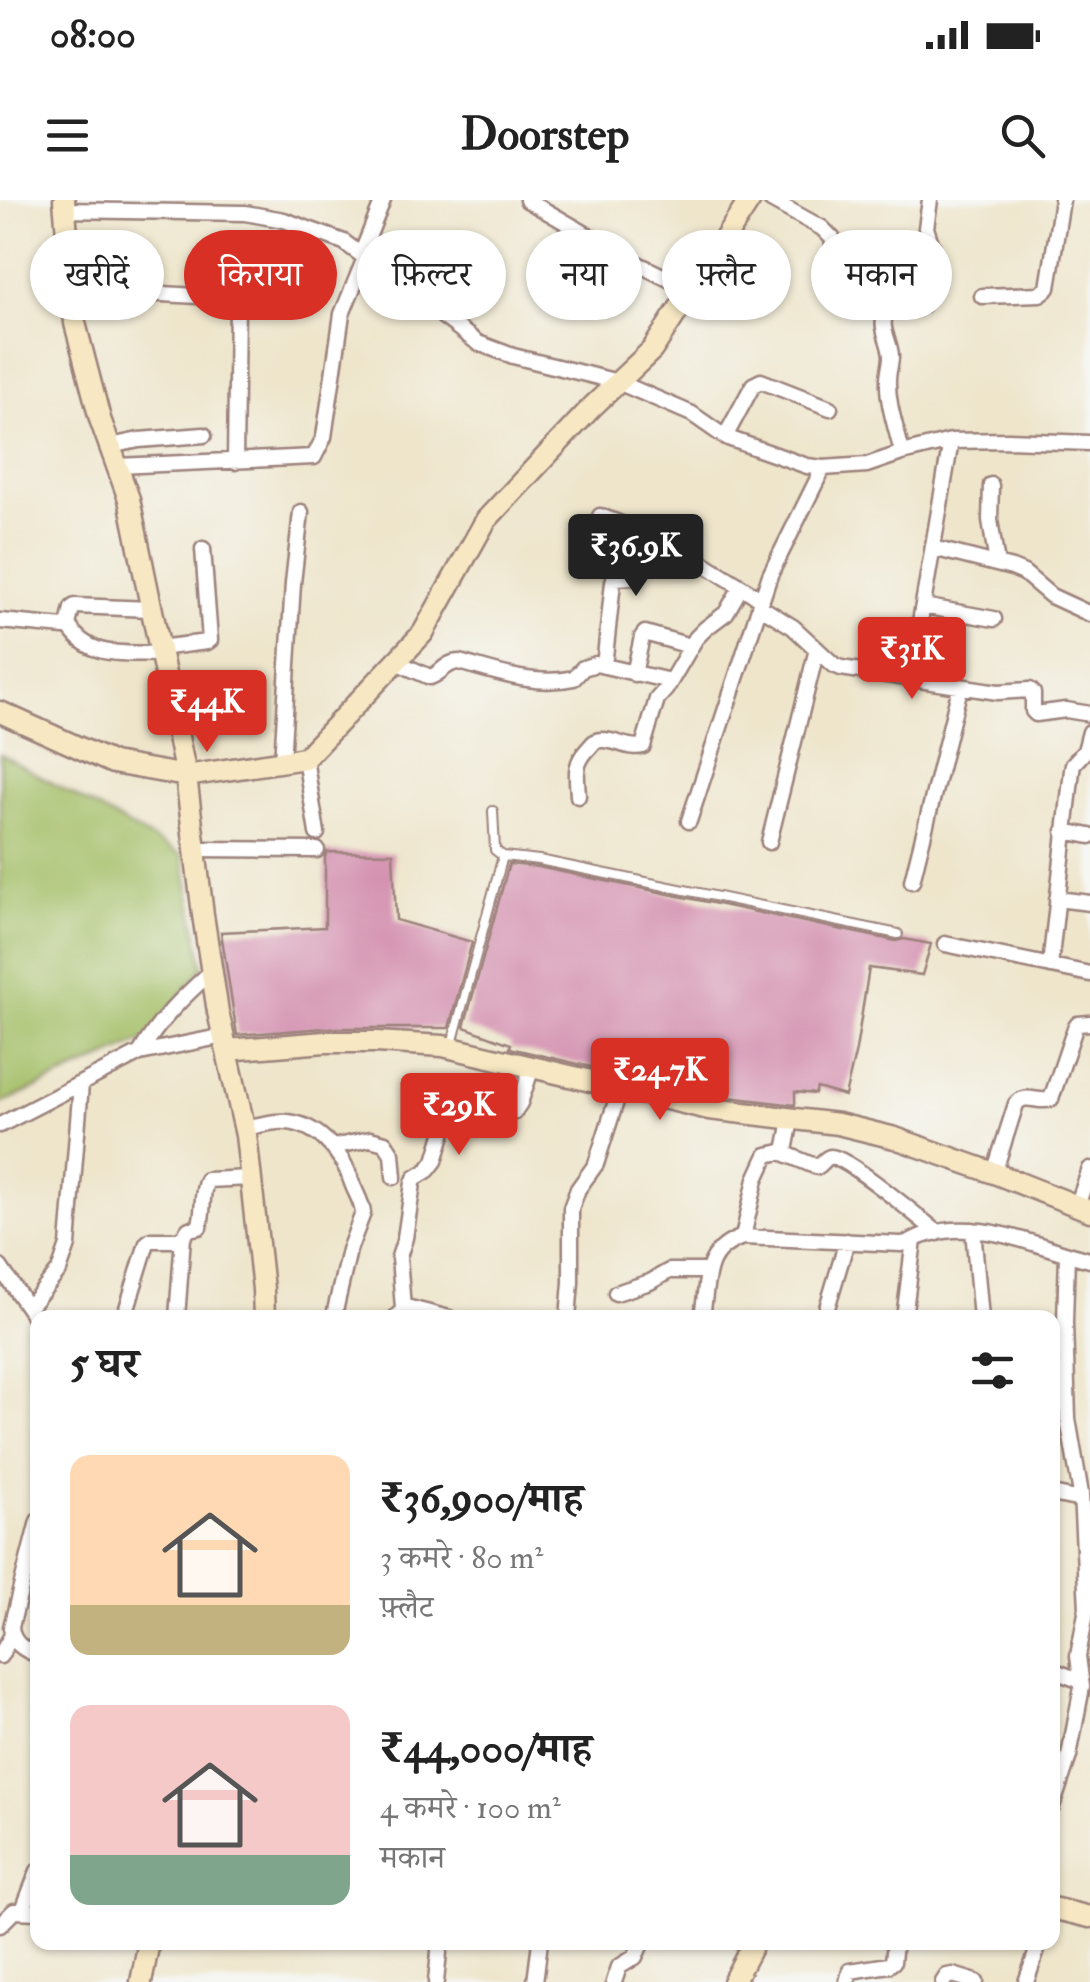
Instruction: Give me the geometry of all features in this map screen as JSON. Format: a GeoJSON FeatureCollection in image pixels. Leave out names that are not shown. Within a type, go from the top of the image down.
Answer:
{"type":"FeatureCollection","features":[{"type":"Feature","properties":{"kind":"street"},"geometry":{"type":"LineString","coordinates":[[372,230],[383,200]]}},
{"type":"Feature","properties":{"kind":"street"},"geometry":{"type":"LineString","coordinates":[[527,200],[662,276]]}},
{"type":"Feature","properties":{"kind":"street"},"geometry":{"type":"LineString","coordinates":[[730,230],[750,200]]}},
{"type":"Feature","properties":{"kind":"street"},"geometry":{"type":"LineString","coordinates":[[770,200],[824,230]]}},
{"type":"Feature","properties":{"kind":"street"},"geometry":{"type":"LineString","coordinates":[[902,453],[888,380],[891,352],[882,329],[888,309],[922,305],[936,258],[926,228],[930,200]]}},
{"type":"Feature","properties":{"kind":"street"},"geometry":{"type":"LineString","coordinates":[[982,296],[1040,294],[1048,288],[1062,200]]}},
{"type":"Feature","properties":{"kind":"street"},"geometry":{"type":"LineString","coordinates":[[66,230],[64,205],[263,214],[344,242],[357,252]]}},
{"type":"Feature","properties":{"kind":"street"},"geometry":{"type":"LineString","coordinates":[[113,456],[234,462],[308,459],[317,452],[324,437],[342,314],[357,273]]}},
{"type":"Feature","properties":{"kind":"street"},"geometry":{"type":"LineString","coordinates":[[164,294],[234,298],[237,304],[234,462]]}},
{"type":"Feature","properties":{"kind":"street"},"geometry":{"type":"LineString","coordinates":[[75,320],[129,499],[186,776],[212,970],[245,1128],[264,1310]]}},
{"type":"Feature","properties":{"kind":"street"},"geometry":{"type":"LineString","coordinates":[[446,320],[478,344],[618,382],[692,414],[725,437],[807,466],[867,465],[951,441],[1090,443]]}},
{"type":"Feature","properties":{"kind":"street"},"geometry":{"type":"LineString","coordinates":[[0,712],[113,764],[186,776],[305,758],[423,633],[486,520],[652,350],[672,320]]}},
{"type":"Feature","properties":{"kind":"street"},"geometry":{"type":"LineString","coordinates":[[725,437],[753,385],[761,381],[830,408]]}},
{"type":"Feature","properties":{"kind":"street"},"geometry":{"type":"LineString","coordinates":[[113,456],[139,440],[204,435]]}},
{"type":"Feature","properties":{"kind":"street"},"geometry":{"type":"LineString","coordinates":[[910,680],[951,441]]}},
{"type":"Feature","properties":{"kind":"street"},"geometry":{"type":"LineString","coordinates":[[689,821],[760,602],[824,468]]}},
{"type":"Feature","properties":{"kind":"street"},"geometry":{"type":"LineString","coordinates":[[991,485],[990,520],[997,564]]}},
{"type":"Feature","properties":{"kind":"street"},"geometry":{"type":"LineString","coordinates":[[282,762],[301,512]]}},
{"type":"Feature","properties":{"kind":"street"},"geometry":{"type":"LineString","coordinates":[[600,516],[676,546],[741,587],[841,668],[960,688],[1030,690],[1036,714],[1066,710],[1090,714]]}},
{"type":"Feature","properties":{"kind":"street"},"geometry":{"type":"LineString","coordinates":[[604,666],[612,582],[614,578],[638,574],[648,534]]}},
{"type":"Feature","properties":{"kind":"street"},"geometry":{"type":"LineString","coordinates":[[932,548],[1024,573],[1050,596],[1090,614]]}},
{"type":"Feature","properties":{"kind":"street"},"geometry":{"type":"LineString","coordinates":[[150,609],[75,606],[68,626],[75,638],[103,651],[159,651],[210,640],[203,549]]}},
{"type":"Feature","properties":{"kind":"street"},"geometry":{"type":"LineString","coordinates":[[578,796],[579,758],[600,740],[635,748],[643,746],[654,704],[690,646],[726,613],[741,587]]}},
{"type":"Feature","properties":{"kind":"street"},"geometry":{"type":"LineString","coordinates":[[923,606],[994,619]]}},
{"type":"Feature","properties":{"kind":"street"},"geometry":{"type":"LineString","coordinates":[[0,622],[68,626]]}},
{"type":"Feature","properties":{"kind":"street"},"geometry":{"type":"LineString","coordinates":[[634,674],[645,633],[690,646]]}},
{"type":"Feature","properties":{"kind":"street"},"geometry":{"type":"LineString","coordinates":[[769,842],[817,649]]}},
{"type":"Feature","properties":{"kind":"street"},"geometry":{"type":"LineString","coordinates":[[396,662],[426,676],[434,676],[448,664],[458,662],[539,682],[574,678],[588,665],[670,681]]}},
{"type":"Feature","properties":{"kind":"street"},"geometry":{"type":"LineString","coordinates":[[912,881],[960,688]]}},
{"type":"Feature","properties":{"kind":"street"},"geometry":{"type":"LineString","coordinates":[[1050,966],[1073,764],[1085,751],[1090,732]]}},
{"type":"Feature","properties":{"kind":"street"},"geometry":{"type":"LineString","coordinates":[[305,758],[317,832]]}},
{"type":"Feature","properties":{"kind":"street"},"geometry":{"type":"LineString","coordinates":[[1064,830],[1090,836]]}},
{"type":"Feature","properties":{"kind":"street"},"geometry":{"type":"LineString","coordinates":[[195,849],[317,850]]}},
{"type":"Feature","properties":{"kind":"street"},"geometry":{"type":"LineString","coordinates":[[1057,898],[1090,903]]}},
{"type":"Feature","properties":{"kind":"street"},"geometry":{"type":"LineString","coordinates":[[945,944],[1090,974]]}},
{"type":"Feature","properties":{"kind":"street"},"geometry":{"type":"LineString","coordinates":[[140,1054],[164,1016],[212,970]]}},
{"type":"Feature","properties":{"kind":"street"},"geometry":{"type":"LineString","coordinates":[[994,1172],[1016,1104],[1025,1098],[1051,1099],[1075,1028],[1090,1023]]}},
{"type":"Feature","properties":{"kind":"street"},"geometry":{"type":"LineString","coordinates":[[0,1125],[140,1054],[225,1043],[376,1042],[451,1048],[709,1109],[838,1124],[895,1138],[1084,1208],[1090,1169]]}},
{"type":"Feature","properties":{"kind":"street"},"geometry":{"type":"LineString","coordinates":[[399,1310],[399,1258],[415,1178],[434,1161],[454,1101],[462,1097],[514,1112],[532,1067]]}},
{"type":"Feature","properties":{"kind":"street"},"geometry":{"type":"LineString","coordinates":[[29,1307],[59,1271],[68,1245],[81,1084]]}},
{"type":"Feature","properties":{"kind":"street"},"geometry":{"type":"LineString","coordinates":[[569,1310],[571,1208],[578,1189],[596,1164],[620,1089]]}},
{"type":"Feature","properties":{"kind":"street"},"geometry":{"type":"LineString","coordinates":[[782,1152],[791,1120]]}},
{"type":"Feature","properties":{"kind":"street"},"geometry":{"type":"LineString","coordinates":[[245,1128],[280,1122],[308,1128],[333,1146],[348,1172],[363,1213],[348,1250],[335,1310]]}},
{"type":"Feature","properties":{"kind":"street"},"geometry":{"type":"LineString","coordinates":[[333,1146],[370,1139],[385,1143],[392,1154],[394,1177]]}},
{"type":"Feature","properties":{"kind":"street"},"geometry":{"type":"LineString","coordinates":[[743,1237],[758,1171],[767,1155],[774,1152],[818,1167],[834,1157],[944,1231]]}},
{"type":"Feature","properties":{"kind":"street"},"geometry":{"type":"LineString","coordinates":[[126,1310],[147,1243],[177,1240],[189,1229],[199,1227],[205,1182],[251,1178]]}},
{"type":"Feature","properties":{"kind":"street"},"geometry":{"type":"LineString","coordinates":[[973,1230],[980,1310]]}},
{"type":"Feature","properties":{"kind":"street"},"geometry":{"type":"LineString","coordinates":[[703,1310],[716,1252],[743,1237],[908,1244],[944,1231],[973,1230],[1090,1260]]}},
{"type":"Feature","properties":{"kind":"street"},"geometry":{"type":"LineString","coordinates":[[178,1310],[183,1237]]}},
{"type":"Feature","properties":{"kind":"street"},"geometry":{"type":"LineString","coordinates":[[905,1310],[914,1240]]}},
{"type":"Feature","properties":{"kind":"street"},"geometry":{"type":"LineString","coordinates":[[826,1310],[847,1242]]}},
{"type":"Feature","properties":{"kind":"street"},"geometry":{"type":"LineString","coordinates":[[1060,1783],[1082,1687],[1078,1656],[1087,1629],[1081,1500],[1060,1374],[1067,1254]]}},
{"type":"Feature","properties":{"kind":"street"},"geometry":{"type":"LineString","coordinates":[[0,1267],[31,1310]]}},
{"type":"Feature","properties":{"kind":"street"},"geometry":{"type":"LineString","coordinates":[[616,1293],[669,1271],[709,1271]]}},
{"type":"Feature","properties":{"kind":"street"},"geometry":{"type":"LineString","coordinates":[[1060,1496],[1081,1500]]}},
{"type":"Feature","properties":{"kind":"street"},"geometry":{"type":"LineString","coordinates":[[0,1656],[12,1634],[30,1552]]}},
{"type":"Feature","properties":{"kind":"street"},"geometry":{"type":"LineString","coordinates":[[12,1634],[30,1652]]}},
{"type":"Feature","properties":{"kind":"street"},"geometry":{"type":"LineString","coordinates":[[1060,1673],[1082,1680]]}},
{"type":"Feature","properties":{"kind":"street"},"geometry":{"type":"LineString","coordinates":[[0,1924],[14,1910],[30,1911]]}},
{"type":"Feature","properties":{"kind":"street"},"geometry":{"type":"LineString","coordinates":[[1060,1910],[1090,1917]]}},
{"type":"Feature","properties":{"kind":"street"},"geometry":{"type":"LineString","coordinates":[[140,1982],[146,1950]]}},
{"type":"Feature","properties":{"kind":"street"},"geometry":{"type":"LineString","coordinates":[[436,1982],[439,1950]]}},
{"type":"Feature","properties":{"kind":"street"},"geometry":{"type":"LineString","coordinates":[[534,1982],[539,1950]]}},
{"type":"Feature","properties":{"kind":"street"},"geometry":{"type":"LineString","coordinates":[[614,1982],[619,1967],[635,1957],[638,1950]]}},
{"type":"Feature","properties":{"kind":"street"},"geometry":{"type":"LineString","coordinates":[[734,1982],[750,1950]]}},
{"type":"Feature","properties":{"kind":"street"},"geometry":{"type":"LineString","coordinates":[[847,1982],[850,1970],[892,1962],[894,1950]]}},
{"type":"Feature","properties":{"kind":"street"},"geometry":{"type":"LineString","coordinates":[[1026,1982],[1037,1950]]}},
{"type":"Feature","properties":{"kind":"street"},"geometry":{"type":"LineString","coordinates":[[942,1982],[952,1975],[976,1982]]}},
{"type":"Feature","properties":{"kind":"lane"},"geometry":{"type":"LineString","coordinates":[[493,810],[494,850],[503,856],[539,860],[898,934]]}},
{"type":"Feature","properties":{"kind":"lane"},"geometry":{"type":"LineString","coordinates":[[451,1048],[503,856]]}},
{"type":"Feature","properties":{"kind":"green space"},"geometry":{"type":"Polygon","coordinates":[[[0,754],[183,856],[203,967],[147,1039],[0,1104],[0,754]]]}},
{"type":"Feature","properties":{"kind":"building"},"geometry":{"type":"Polygon","coordinates":[[[327,852],[393,853],[396,920],[472,942],[449,1028],[324,1028],[237,1035],[221,932],[325,927],[327,852]]]}},
{"type":"Feature","properties":{"kind":"building"},"geometry":{"type":"Polygon","coordinates":[[[509,864],[896,941],[931,944],[922,975],[869,968],[845,1096],[817,1088],[815,1094],[795,1092],[795,1105],[711,1095],[510,1048],[511,1044],[464,1027],[509,864]]]}}]}
